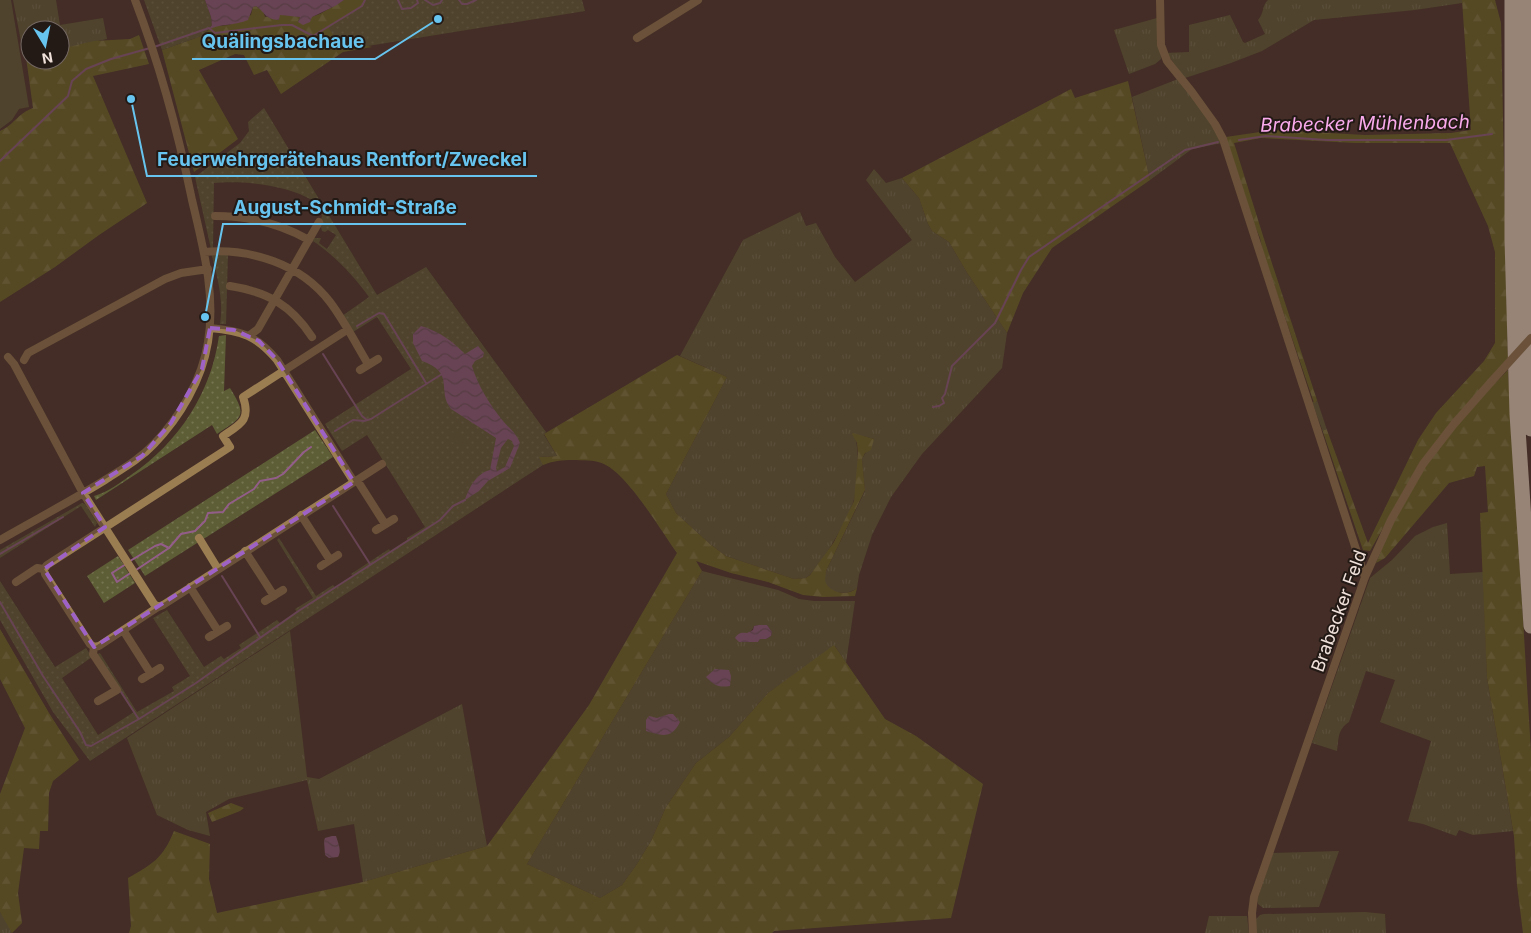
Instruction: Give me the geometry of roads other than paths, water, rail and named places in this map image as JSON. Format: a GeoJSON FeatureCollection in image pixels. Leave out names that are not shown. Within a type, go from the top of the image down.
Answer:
{"type":"FeatureCollection","features":[{"type":"Feature","properties":{"kind":"highway"},"geometry":{"type":"LineString","coordinates":[[1501,0],[1507,24],[1506,69],[1511,84]]}},
{"type":"Feature","properties":{"kind":"highway"},"geometry":{"type":"LineString","coordinates":[[1512,0],[1512,239],[1517,414],[1531,626]]}},
{"type":"Feature","properties":{"kind":"highway"},"geometry":{"type":"LineString","coordinates":[[1526,0],[1528,37],[1526,226],[1531,429]]}},
{"type":"Feature","properties":{"kind":"street"},"geometry":{"type":"LineString","coordinates":[[0,540],[83,493],[136,460],[155,443],[171,423],[195,385],[202,369],[210,328],[208,269],[171,107],[151,42],[135,0]]}},
{"type":"Feature","properties":{"kind":"street"},"geometry":{"type":"LineString","coordinates":[[638,38],[698,0]]}},
{"type":"Feature","properties":{"kind":"street"},"geometry":{"type":"LineString","coordinates":[[1160,0],[1161,45],[1167,61],[1215,124],[1223,139],[1366,577]]}},
{"type":"Feature","properties":{"kind":"street"},"geometry":{"type":"LineString","coordinates":[[215,216],[236,216],[256,219],[294,232],[309,240]]}},
{"type":"Feature","properties":{"kind":"street"},"geometry":{"type":"LineString","coordinates":[[250,336],[258,330],[319,222]]}},
{"type":"Feature","properties":{"kind":"street"},"geometry":{"type":"LineString","coordinates":[[204,252],[224,251],[267,258],[291,269],[311,282],[330,302],[368,364]]}},
{"type":"Feature","properties":{"kind":"street"},"geometry":{"type":"LineString","coordinates":[[24,360],[28,352],[157,283],[181,273],[208,269]]}},
{"type":"Feature","properties":{"kind":"street"},"geometry":{"type":"LineString","coordinates":[[230,286],[254,290],[275,300],[296,315],[312,338]]}},
{"type":"Feature","properties":{"kind":"street"},"geometry":{"type":"LineString","coordinates":[[210,328],[234,330],[250,336],[268,349],[385,524]]}},
{"type":"Feature","properties":{"kind":"street"},"geometry":{"type":"LineString","coordinates":[[44,569],[47,565],[230,447],[224,436],[244,420],[246,410],[242,398],[347,330]]}},
{"type":"Feature","properties":{"kind":"street","name":"Brabecker Feld"},"geometry":{"type":"LineString","coordinates":[[1253,933],[1252,913],[1254,897],[1366,577],[1391,520],[1423,464],[1454,424],[1531,338]]}},
{"type":"Feature","properties":{"kind":"street"},"geometry":{"type":"LineString","coordinates":[[8,357],[14,364],[83,493],[154,604],[158,607]]}},
{"type":"Feature","properties":{"kind":"street"},"geometry":{"type":"LineString","coordinates":[[360,370],[378,358]]}},
{"type":"Feature","properties":{"kind":"street"},"geometry":{"type":"LineString","coordinates":[[94,647],[99,646],[382,464]]}},
{"type":"Feature","properties":{"kind":"street"},"geometry":{"type":"LineString","coordinates":[[301,515],[330,560]]}},
{"type":"Feature","properties":{"kind":"street"},"geometry":{"type":"LineString","coordinates":[[376,530],[394,519]]}},
{"type":"Feature","properties":{"kind":"street"},"geometry":{"type":"LineString","coordinates":[[198,538],[218,569]]}},
{"type":"Feature","properties":{"kind":"street"},"geometry":{"type":"LineString","coordinates":[[245,551],[274,596]]}},
{"type":"Feature","properties":{"kind":"street"},"geometry":{"type":"LineString","coordinates":[[321,566],[338,555]]}},
{"type":"Feature","properties":{"kind":"street"},"geometry":{"type":"LineString","coordinates":[[16,582],[37,568],[44,569]]}},
{"type":"Feature","properties":{"kind":"street"},"geometry":{"type":"LineString","coordinates":[[44,569],[90,644],[94,647]]}},
{"type":"Feature","properties":{"kind":"street"},"geometry":{"type":"LineString","coordinates":[[190,587],[218,631]]}},
{"type":"Feature","properties":{"kind":"street"},"geometry":{"type":"LineString","coordinates":[[265,601],[283,590]]}},
{"type":"Feature","properties":{"kind":"street"},"geometry":{"type":"LineString","coordinates":[[210,636],[227,626]]}},
{"type":"Feature","properties":{"kind":"street"},"geometry":{"type":"LineString","coordinates":[[123,630],[151,674]]}},
{"type":"Feature","properties":{"kind":"street"},"geometry":{"type":"LineString","coordinates":[[94,647],[93,654],[117,690],[98,701]]}},
{"type":"Feature","properties":{"kind":"street"},"geometry":{"type":"LineString","coordinates":[[142,679],[160,668]]}},
{"type":"Feature","properties":{"kind":"water"},"geometry":{"type":"Polygon","coordinates":[[[205,0],[344,0],[312,17],[310,22],[303,25],[298,22],[300,17],[280,15],[279,20],[274,19],[268,17],[256,6],[253,7],[248,20],[208,30],[212,25],[205,0]]]}},
{"type":"Feature","properties":{"kind":"water"},"geometry":{"type":"Polygon","coordinates":[[[421,326],[428,328],[445,337],[465,354],[478,346],[484,353],[483,357],[475,361],[472,366],[478,381],[485,395],[520,443],[510,468],[488,481],[479,491],[465,500],[474,481],[481,474],[490,470],[496,438],[451,409],[445,395],[442,376],[439,371],[422,361],[413,343],[413,334],[421,326]],[[508,439],[501,448],[497,471],[505,467],[514,446],[512,441],[508,439]]]}},
{"type":"Feature","properties":{"kind":"water"},"geometry":{"type":"Polygon","coordinates":[[[767,625],[772,632],[771,636],[766,639],[760,639],[758,642],[739,642],[735,638],[739,634],[747,633],[753,630],[754,626],[767,625]]]}},
{"type":"Feature","properties":{"kind":"water"},"geometry":{"type":"Polygon","coordinates":[[[715,669],[729,670],[731,676],[730,686],[716,685],[706,677],[715,669]]]}},
{"type":"Feature","properties":{"kind":"water"},"geometry":{"type":"Polygon","coordinates":[[[673,714],[680,722],[670,734],[662,735],[646,731],[646,720],[649,716],[657,718],[673,714]]]}},
{"type":"Feature","properties":{"kind":"water"},"geometry":{"type":"Polygon","coordinates":[[[336,836],[340,852],[338,857],[329,858],[325,855],[324,841],[325,838],[336,836]]]}},
{"type":"Feature","properties":{"kind":"waterway"},"geometry":{"type":"LineString","coordinates":[[154,47],[209,28],[215,33],[292,25],[313,36],[362,6],[365,0]]}},
{"type":"Feature","properties":{"kind":"waterway"},"geometry":{"type":"LineString","coordinates":[[398,0],[402,9],[411,8],[418,3],[417,0]]}},
{"type":"Feature","properties":{"kind":"waterway"},"geometry":{"type":"LineString","coordinates":[[425,0],[433,5],[440,3],[442,0]]}},
{"type":"Feature","properties":{"kind":"waterway"},"geometry":{"type":"LineString","coordinates":[[459,0],[462,4],[476,0]]}},
{"type":"Feature","properties":{"kind":"waterway"},"geometry":{"type":"LineString","coordinates":[[0,161],[68,96],[72,81],[86,69],[111,59],[150,48]]}},
{"type":"Feature","properties":{"kind":"waterway","name":"Brabecker Mühlenbach"},"geometry":{"type":"LineString","coordinates":[[1239,140],[1266,136],[1327,140],[1446,140],[1492,134]]}},
{"type":"Feature","properties":{"kind":"waterway","name":"Brabecker Mühlenbach"},"geometry":{"type":"LineString","coordinates":[[933,407],[944,403],[942,398],[945,394],[952,366],[995,323],[1029,257],[1185,150],[1218,142]]}},
{"type":"Feature","properties":{"kind":"waterway"},"geometry":{"type":"LineString","coordinates":[[357,326],[379,313],[384,314],[426,383]]}},
{"type":"Feature","properties":{"kind":"waterway"},"geometry":{"type":"LineString","coordinates":[[323,354],[362,416],[367,420]]}},
{"type":"Feature","properties":{"kind":"waterway"},"geometry":{"type":"LineString","coordinates":[[335,431],[353,420],[364,421],[371,419],[442,374]]}},
{"type":"Feature","properties":{"kind":"waterway"},"geometry":{"type":"LineString","coordinates":[[130,561],[155,546],[161,544],[169,548],[181,534],[195,531],[205,521],[208,513],[223,512],[229,504],[254,489],[260,481],[276,478],[283,474],[311,447]]}},
{"type":"Feature","properties":{"kind":"waterway"},"geometry":{"type":"LineString","coordinates":[[0,602],[43,676],[80,732],[86,745],[91,746],[139,719],[196,683],[297,612],[440,520],[453,506],[465,500]]}},
{"type":"Feature","properties":{"kind":"waterway"},"geometry":{"type":"LineString","coordinates":[[333,506],[370,564]]}},
{"type":"Feature","properties":{"kind":"waterway"},"geometry":{"type":"LineString","coordinates":[[0,554],[63,517]]}},
{"type":"Feature","properties":{"kind":"waterway"},"geometry":{"type":"LineString","coordinates":[[136,570],[169,548]]}},
{"type":"Feature","properties":{"kind":"waterway"},"geometry":{"type":"LineString","coordinates":[[126,564],[112,573],[117,582],[132,572]]}},
{"type":"Feature","properties":{"kind":"waterway"},"geometry":{"type":"LineString","coordinates":[[222,576],[260,637]]}},
{"type":"Feature","properties":{"kind":"waterway"},"geometry":{"type":"LineString","coordinates":[[119,689],[138,718]]}},
{"type":"Feature","properties":{"kind":"place","name":"Quälingsbachaue"},"geometry":{"type":"Point","coordinates":[438,19]}},
{"type":"Feature","properties":{"kind":"place","name":"Feuerwehrgerätehaus Rentfort/Zweckel"},"geometry":{"type":"Point","coordinates":[131,99]}},
{"type":"Feature","properties":{"kind":"place","name":"August-Schmidt-Straße"},"geometry":{"type":"Point","coordinates":[205,317]}}]}
